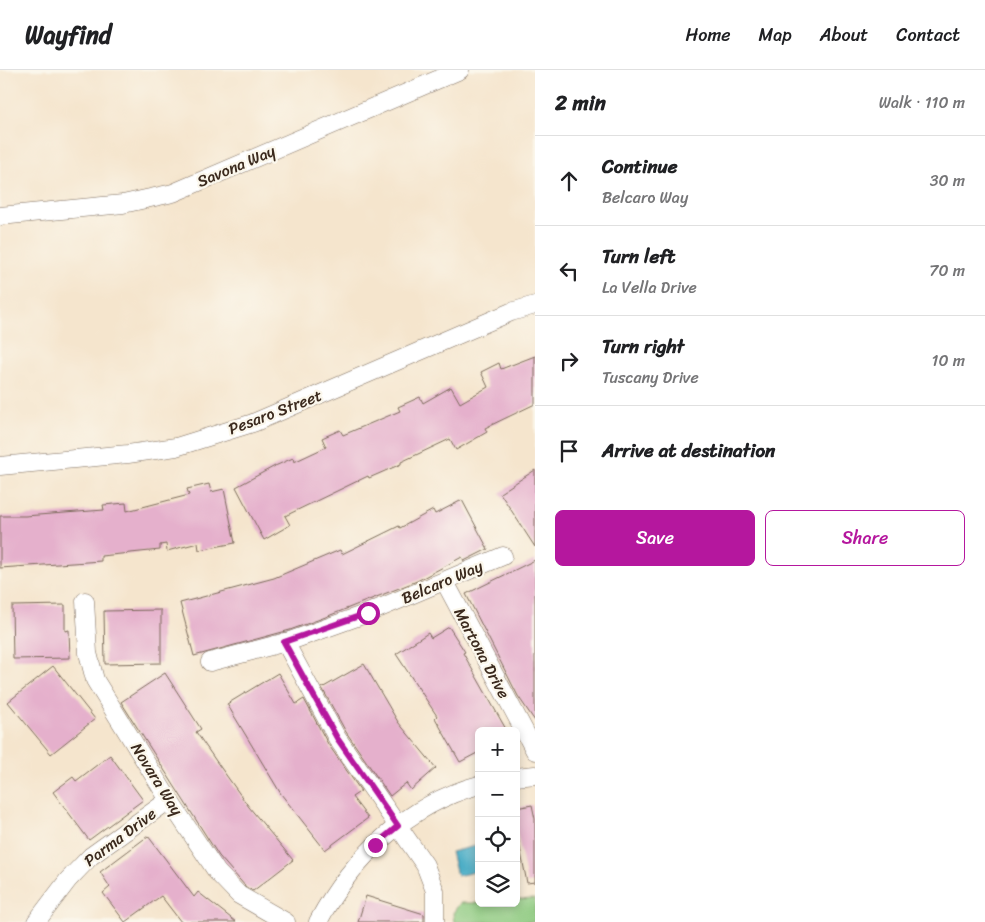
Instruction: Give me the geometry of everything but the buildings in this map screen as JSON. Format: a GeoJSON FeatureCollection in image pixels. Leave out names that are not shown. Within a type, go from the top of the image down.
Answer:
{"type":"FeatureCollection","features":[{"type":"Feature","properties":{"kind":"street","name":"Savona Way"},"geometry":{"type":"LineString","coordinates":[[0,216],[123,204],[173,193],[460,70]]}},
{"type":"Feature","properties":{"kind":"street","name":"Pesaro Street"},"geometry":{"type":"LineString","coordinates":[[0,466],[128,454],[176,447],[253,423],[511,312],[535,305]]}},
{"type":"Feature","properties":{"kind":"street","name":"Belcaro Way"},"geometry":{"type":"LineString","coordinates":[[210,662],[284,642],[368,613],[503,556]]}},
{"type":"Feature","properties":{"kind":"street","name":"Martona Drive"},"geometry":{"type":"LineString","coordinates":[[445,582],[535,751]]}},
{"type":"Feature","properties":{"kind":"street","name":"Novara Way"},"geometry":{"type":"LineString","coordinates":[[85,600],[88,653],[95,680],[169,800],[217,872],[239,895],[286,922]]}},
{"type":"Feature","properties":{"kind":"street"},"geometry":{"type":"LineString","coordinates":[[284,642],[337,738],[425,865],[434,891],[435,922]]}},
{"type":"Feature","properties":{"kind":"street"},"geometry":{"type":"LineString","coordinates":[[520,777],[535,775]]}},
{"type":"Feature","properties":{"kind":"street"},"geometry":{"type":"LineString","coordinates":[[318,922],[329,900],[349,872],[375,845],[398,826],[436,803],[475,787]]}},
{"type":"Feature","properties":{"kind":"street","name":"Parma Drive"},"geometry":{"type":"LineString","coordinates":[[36,922],[68,880],[91,856],[116,836],[169,800]]}},
{"type":"Feature","properties":{"kind":"green space"},"geometry":{"type":"Polygon","coordinates":[[[535,899],[535,922],[454,922],[453,913],[460,903],[475,903],[475,907],[520,907],[520,900],[535,899]]]}},
{"type":"Feature","properties":{"kind":"water"},"geometry":{"type":"Polygon","coordinates":[[[475,846],[475,872],[457,876],[451,852],[475,846]]]}},
{"type":"Feature","properties":{"kind":"route"},"geometry":{"type":"LineString","coordinates":[[368,613],[284,642],[337,738],[398,826],[375,845]]}}]}
